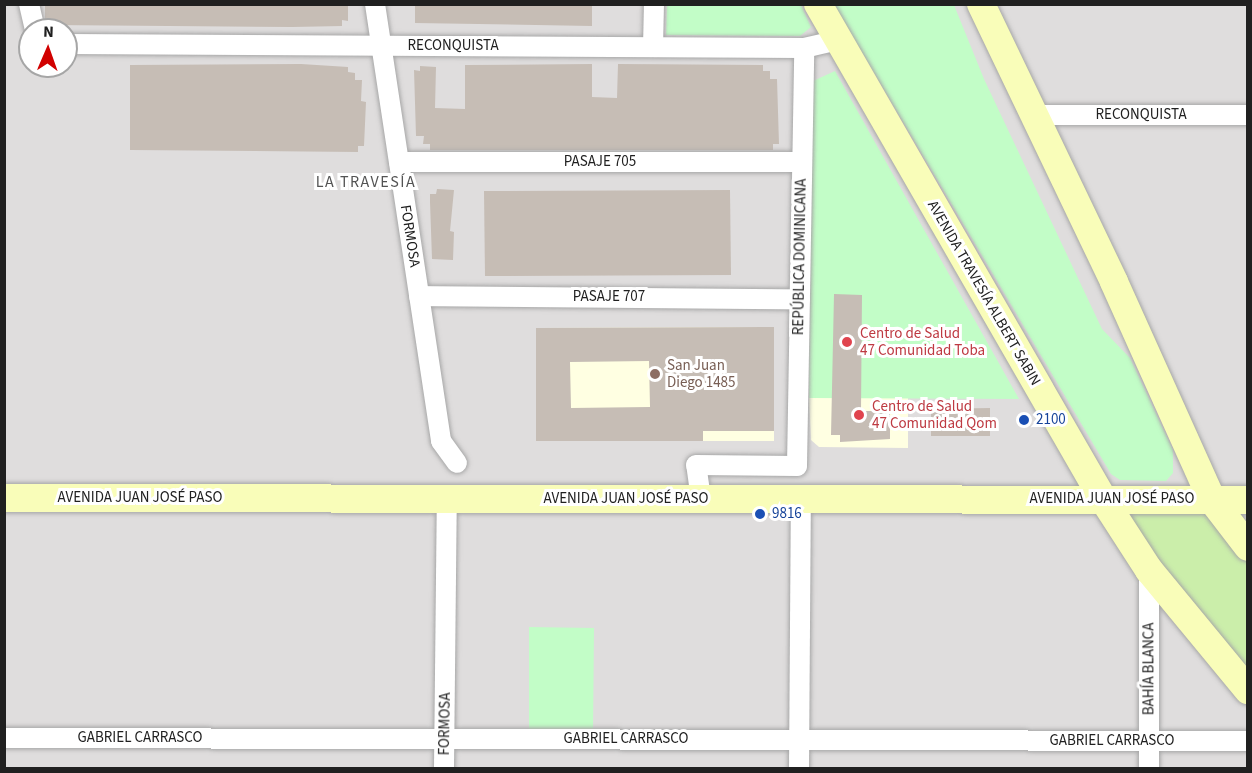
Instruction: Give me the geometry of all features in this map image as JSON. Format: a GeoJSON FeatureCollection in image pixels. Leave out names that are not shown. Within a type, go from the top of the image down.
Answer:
{"type":"FeatureCollection","features":[{"type":"Feature","properties":{"kind":"main road","name":"AVENIDA TRAVESÍA ALBERT SABIN"},"geometry":{"type":"LineString","coordinates":[[818,4],[1103,500],[1149,570],[1248,690]]}},
{"type":"Feature","properties":{"kind":"main road"},"geometry":{"type":"LineString","coordinates":[[981,4],[1035,115],[1212,500],[1248,546]]}},
{"type":"Feature","properties":{"kind":"main road","name":"AVENIDA JUAN JOSÉ PASO"},"geometry":{"type":"LineString","coordinates":[[4,498],[1248,500]]}},
{"type":"Feature","properties":{"kind":"street","name":"FORMOSA"},"geometry":{"type":"LineString","coordinates":[[375,4],[441,441],[457,463]]}},
{"type":"Feature","properties":{"kind":"street"},"geometry":{"type":"LineString","coordinates":[[653,47],[654,4]]}},
{"type":"Feature","properties":{"kind":"street","name":"RECONQUISTA"},"geometry":{"type":"LineString","coordinates":[[78,44],[804,48],[838,40]]}},
{"type":"Feature","properties":{"kind":"street","name":"REPÚBLICA DOMINICANA"},"geometry":{"type":"LineString","coordinates":[[701,499],[696,465],[797,466],[804,48]]}},
{"type":"Feature","properties":{"kind":"street","name":"RECONQUISTA"},"geometry":{"type":"LineString","coordinates":[[1035,115],[1248,115]]}},
{"type":"Feature","properties":{"kind":"street","name":"PASAJE 705"},"geometry":{"type":"LineString","coordinates":[[399,162],[802,162]]}},
{"type":"Feature","properties":{"kind":"street","name":"PASAJE 707"},"geometry":{"type":"LineString","coordinates":[[419,296],[800,299]]}},
{"type":"Feature","properties":{"kind":"street","name":"FORMOSA"},"geometry":{"type":"LineString","coordinates":[[444,768],[447,499]]}},
{"type":"Feature","properties":{"kind":"street"},"geometry":{"type":"LineString","coordinates":[[799,768],[801,499]]}},
{"type":"Feature","properties":{"kind":"street","name":"BAHÍA BLANCA"},"geometry":{"type":"LineString","coordinates":[[1149,570],[1149,768]]}},
{"type":"Feature","properties":{"kind":"street","name":"GABRIEL CARRASCO"},"geometry":{"type":"LineString","coordinates":[[4,738],[1248,741]]}},
{"type":"Feature","properties":{"kind":"shaded area"},"geometry":{"type":"Polygon","coordinates":[[[5,5],[1247,5],[1247,768],[5,768],[5,5]]]}},
{"type":"Feature","properties":{"kind":"shaded area","name":"San Juan Diego 1485"},"geometry":{"type":"Polygon","coordinates":[[[774,327],[774,441],[536,441],[536,328],[774,327]]]}},
{"type":"Feature","properties":{"kind":"shaded area","name":"Centro de Salud 47 Comunidad Qom"},"geometry":{"type":"Polygon","coordinates":[[[809,398],[908,398],[908,448],[819,447],[811,440],[809,398]]]}},
{"type":"Feature","properties":{"kind":"green space"},"geometry":{"type":"Polygon","coordinates":[[[667,5],[801,5],[811,27],[800,36],[666,35],[667,5]]]}},
{"type":"Feature","properties":{"kind":"green space"},"geometry":{"type":"Polygon","coordinates":[[[834,5],[954,5],[984,79],[1102,329],[1130,358],[1173,450],[1173,473],[1166,481],[1120,480],[1111,474],[834,5]]]}},
{"type":"Feature","properties":{"kind":"green space"},"geometry":{"type":"Polygon","coordinates":[[[835,71],[1019,399],[809,398],[813,81],[835,71]]]}},
{"type":"Feature","properties":{"kind":"green space"},"geometry":{"type":"Polygon","coordinates":[[[1103,499],[1212,500],[1247,547],[1247,690],[1103,499]]]}},
{"type":"Feature","properties":{"kind":"green space"},"geometry":{"type":"Polygon","coordinates":[[[529,627],[594,628],[593,732],[529,732],[529,627]]]}},
{"type":"Feature","properties":{"kind":"building"},"geometry":{"type":"Polygon","coordinates":[[[45,4],[348,4],[348,21],[342,20],[342,26],[78,25],[78,18],[45,18],[45,4]]]}},
{"type":"Feature","properties":{"kind":"building"},"geometry":{"type":"Polygon","coordinates":[[[415,4],[592,4],[592,26],[415,23],[415,4]]]}},
{"type":"Feature","properties":{"kind":"building"},"geometry":{"type":"Polygon","coordinates":[[[301,64],[348,67],[348,72],[355,73],[355,80],[362,80],[361,101],[366,102],[364,146],[358,146],[358,152],[130,150],[130,65],[301,64]]]}},
{"type":"Feature","properties":{"kind":"building"},"geometry":{"type":"Polygon","coordinates":[[[592,64],[592,97],[617,98],[618,64],[763,65],[763,71],[770,71],[770,79],[777,79],[779,144],[773,144],[773,150],[430,150],[430,144],[423,144],[424,136],[416,136],[414,70],[420,71],[420,66],[436,67],[435,108],[465,109],[465,65],[592,64]]]}},
{"type":"Feature","properties":{"kind":"building"},"geometry":{"type":"Polygon","coordinates":[[[437,189],[454,190],[450,231],[454,232],[453,260],[432,259],[430,194],[436,194],[437,189]]]}},
{"type":"Feature","properties":{"kind":"building"},"geometry":{"type":"Polygon","coordinates":[[[730,190],[731,275],[485,276],[484,191],[730,190]]]}},
{"type":"Feature","properties":{"kind":"building"},"geometry":{"type":"Polygon","coordinates":[[[834,294],[862,295],[861,411],[890,411],[890,439],[840,442],[840,435],[831,435],[834,294]]]}},
{"type":"Feature","properties":{"kind":"building","name":"San Juan Diego 1485"},"geometry":{"type":"Polygon","coordinates":[[[774,327],[774,431],[703,431],[703,441],[536,441],[536,328],[774,327]],[[649,361],[570,362],[571,408],[650,407],[649,361]]]}},
{"type":"Feature","properties":{"kind":"building"},"geometry":{"type":"Polygon","coordinates":[[[990,408],[990,436],[931,436],[931,409],[990,408]]]}},
{"type":"Feature","properties":{"kind":"place","name":"Centro de Salud 47 Comunidad Toba"},"geometry":{"type":"Point","coordinates":[847,342]}},
{"type":"Feature","properties":{"kind":"place","name":"San Juan Diego 1485"},"geometry":{"type":"Point","coordinates":[655,374]}},
{"type":"Feature","properties":{"kind":"place","name":"Centro de Salud 47 Comunidad Qom"},"geometry":{"type":"Point","coordinates":[859,415]}},
{"type":"Feature","properties":{"kind":"place","name":"2100"},"geometry":{"type":"Point","coordinates":[1024,420]}},
{"type":"Feature","properties":{"kind":"place","name":"9816"},"geometry":{"type":"Point","coordinates":[760,514]}},
{"type":"Feature","properties":{"kind":"district","name":"LA TRAVESÍA"},"geometry":{"type":"Point","coordinates":[366,182]}}]}
